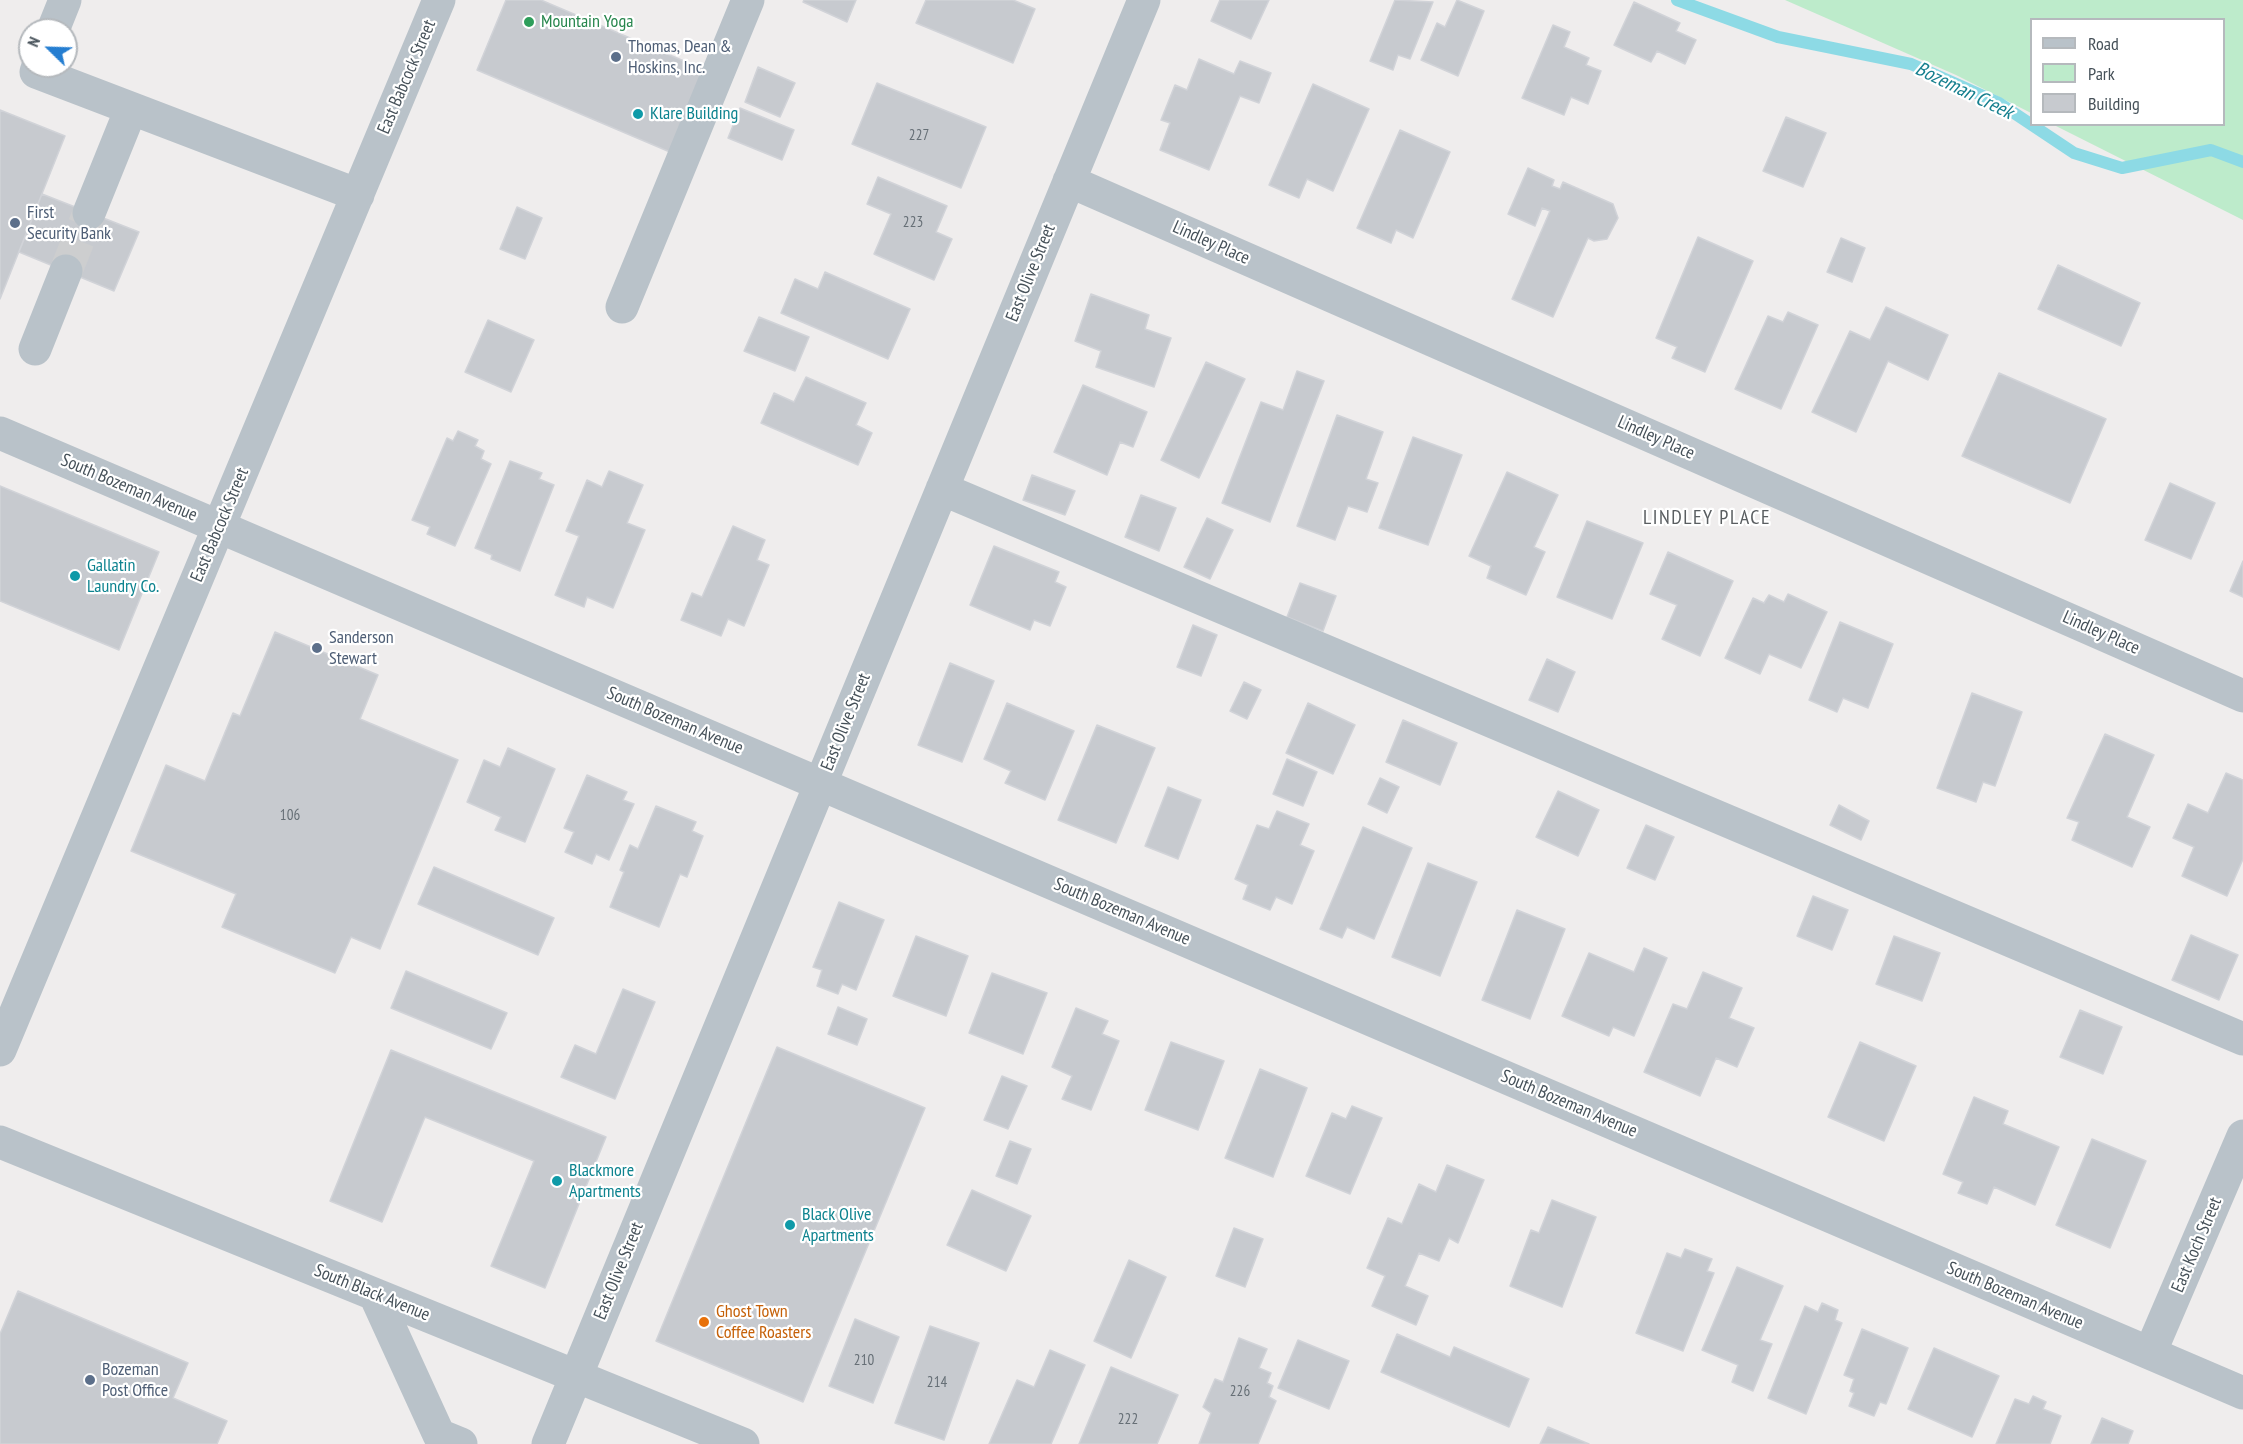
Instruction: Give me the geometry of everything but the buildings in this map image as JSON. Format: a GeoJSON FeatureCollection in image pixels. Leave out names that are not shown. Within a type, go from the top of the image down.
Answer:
{"type":"FeatureCollection","features":[{"type":"Feature","properties":{"kind":"street"},"geometry":{"type":"LineString","coordinates":[[58,18],[65,0]]}},
{"type":"Feature","properties":{"kind":"street","name":"East Babcock Street"},"geometry":{"type":"LineString","coordinates":[[0,1050],[439,0]]}},
{"type":"Feature","properties":{"kind":"street"},"geometry":{"type":"LineString","coordinates":[[622,307],[748,0]]}},
{"type":"Feature","properties":{"kind":"street","name":"East Olive Street"},"geometry":{"type":"LineString","coordinates":[[548,1444],[1144,0]]}},
{"type":"Feature","properties":{"kind":"street"},"geometry":{"type":"LineString","coordinates":[[51,78],[358,195]]}},
{"type":"Feature","properties":{"kind":"street"},"geometry":{"type":"LineString","coordinates":[[89,213],[131,109]]}},
{"type":"Feature","properties":{"kind":"street","name":"Lindley Place"},"geometry":{"type":"LineString","coordinates":[[1069,181],[2243,696]]}},
{"type":"Feature","properties":{"kind":"street"},"geometry":{"type":"LineString","coordinates":[[35,349],[66,272]]}},
{"type":"Feature","properties":{"kind":"street","name":"South Bozeman Avenue"},"geometry":{"type":"LineString","coordinates":[[0,433],[2243,1394]]}},
{"type":"Feature","properties":{"kind":"street"},"geometry":{"type":"LineString","coordinates":[[942,489],[2243,1039]]}},
{"type":"Feature","properties":{"kind":"street","name":"East Koch Street"},"geometry":{"type":"LineString","coordinates":[[2150,1353],[2243,1136]]}},
{"type":"Feature","properties":{"kind":"street","name":"South Black Avenue"},"geometry":{"type":"LineString","coordinates":[[0,1142],[743,1444]]}},
{"type":"Feature","properties":{"kind":"street"},"geometry":{"type":"LineString","coordinates":[[375,1294],[439,1435],[461,1444]]}},
{"type":"Feature","properties":{"kind":"green space"},"geometry":{"type":"Polygon","coordinates":[[[1785,0],[2243,0],[2243,220],[2056,126],[2225,126],[2225,18],[2030,18],[2030,112],[1956,75],[1785,0]]]}},
{"type":"Feature","properties":{"kind":"waterway","name":"Bozeman Creek"},"geometry":{"type":"LineString","coordinates":[[1677,0],[1778,37],[1911,64],[1999,103],[2030,124]]}},
{"type":"Feature","properties":{"kind":"waterway","name":"Bozeman Creek"},"geometry":{"type":"LineString","coordinates":[[2034,126],[2074,153],[2122,168],[2211,150],[2243,162]]}},
{"type":"Feature","properties":{"kind":"tunnel"},"geometry":{"type":"LineString","coordinates":[[66,271],[89,213]]}},
{"type":"Feature","properties":{"kind":"place","name":"Mountain Yoga"},"geometry":{"type":"Point","coordinates":[529,22]}},
{"type":"Feature","properties":{"kind":"place","name":"Thomas, Dean & Hoskins, Inc."},"geometry":{"type":"Point","coordinates":[616,57]}},
{"type":"Feature","properties":{"kind":"place","name":"Klare Building"},"geometry":{"type":"Point","coordinates":[638,114]}},
{"type":"Feature","properties":{"kind":"place","name":"First Security Bank"},"geometry":{"type":"Point","coordinates":[15,223]}},
{"type":"Feature","properties":{"kind":"place","name":"Gallatin Laundry Co."},"geometry":{"type":"Point","coordinates":[75,576]}},
{"type":"Feature","properties":{"kind":"place","name":"Sanderson Stewart"},"geometry":{"type":"Point","coordinates":[317,648]}},
{"type":"Feature","properties":{"kind":"place","name":"Blackmore Apartments"},"geometry":{"type":"Point","coordinates":[557,1181]}},
{"type":"Feature","properties":{"kind":"place","name":"Black Olive Apartments"},"geometry":{"type":"Point","coordinates":[790,1225]}},
{"type":"Feature","properties":{"kind":"place","name":"Ghost Town Coffee Roasters"},"geometry":{"type":"Point","coordinates":[704,1322]}},
{"type":"Feature","properties":{"kind":"place","name":"Bozeman Post Office"},"geometry":{"type":"Point","coordinates":[90,1380]}},
{"type":"Feature","properties":{"kind":"district","name":"LINDLEY PLACE"},"geometry":{"type":"Point","coordinates":[1707,518]}}]}
